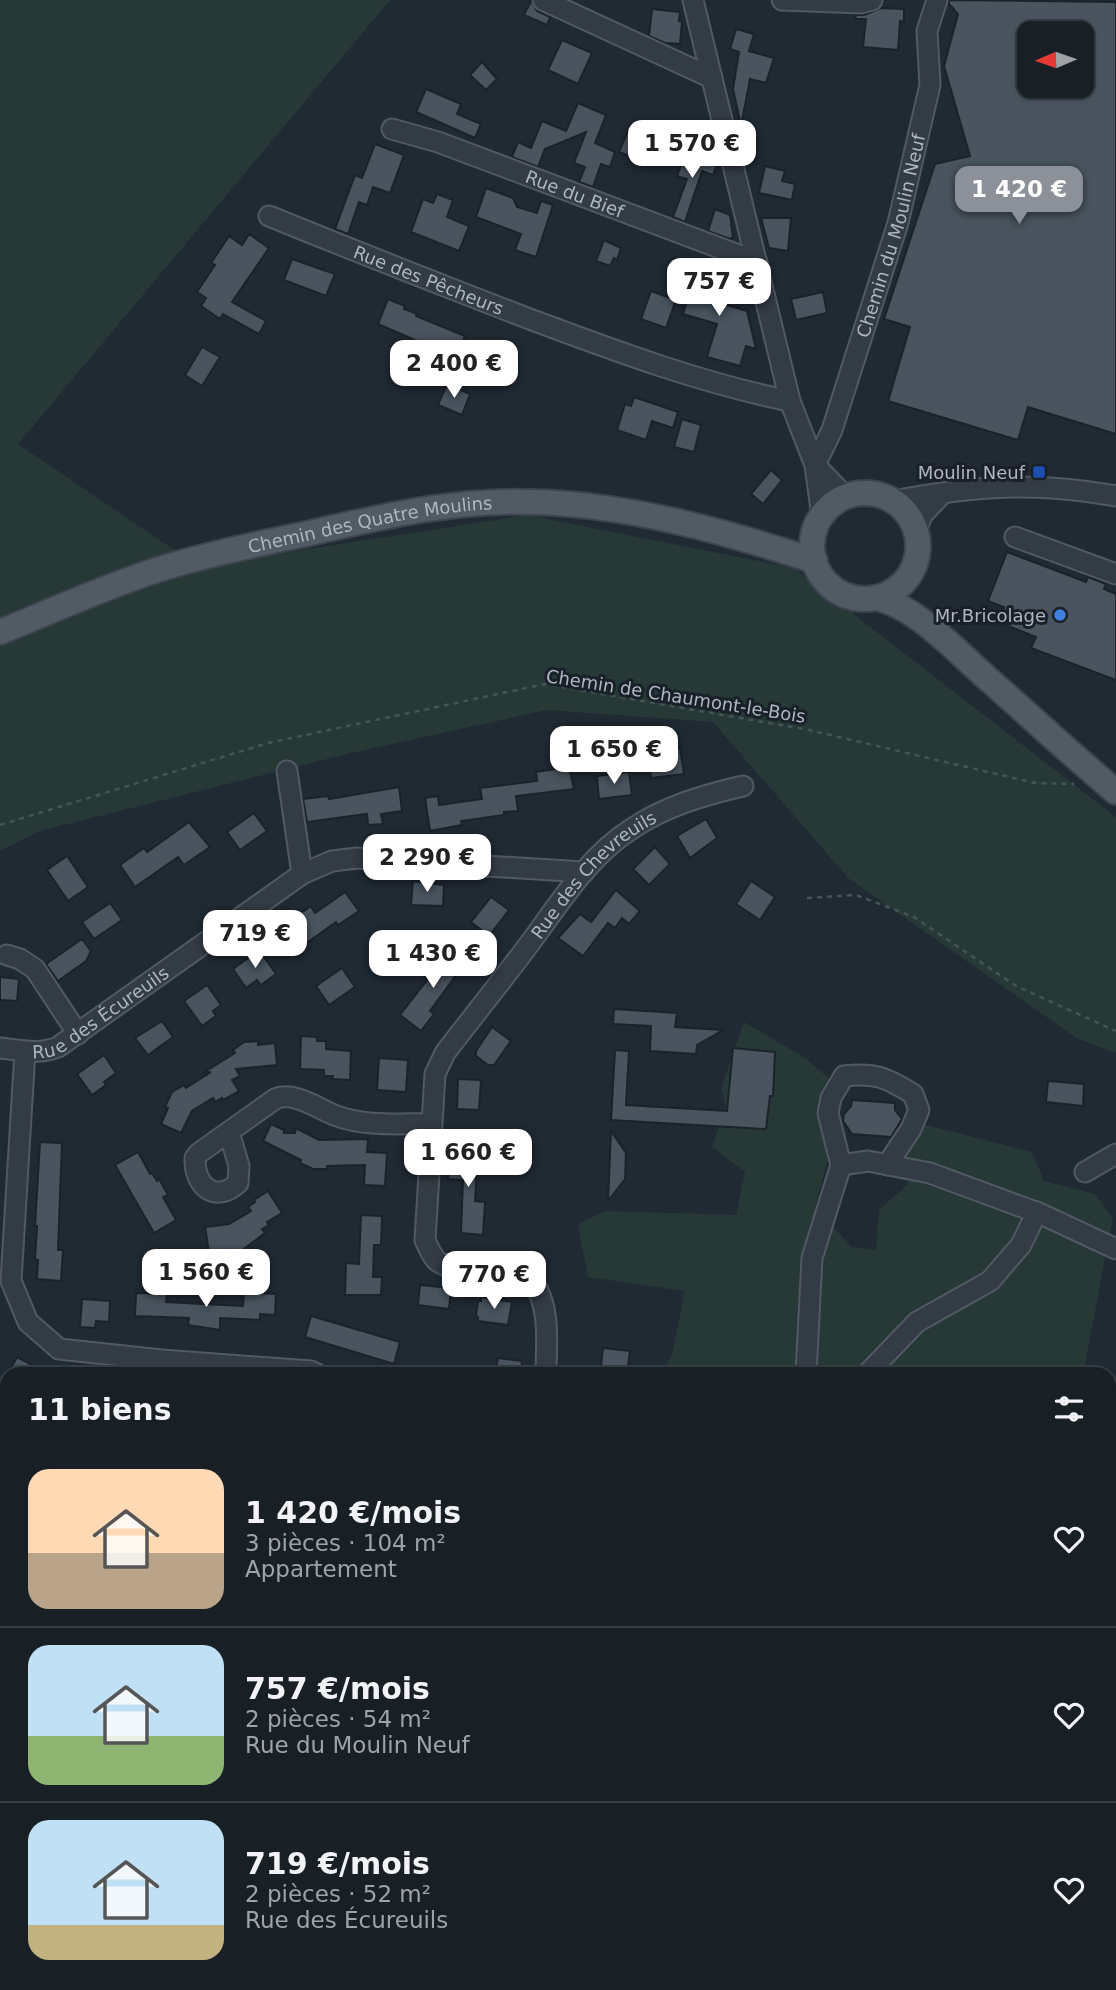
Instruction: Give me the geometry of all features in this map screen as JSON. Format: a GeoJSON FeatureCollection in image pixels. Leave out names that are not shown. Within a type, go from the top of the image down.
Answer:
{"type":"FeatureCollection","features":[{"type":"Feature","properties":{"kind":"main road"},"geometry":{"type":"LineString","coordinates":[[862,493],[878,495],[892,501],[903,509],[916,532],[917,554],[910,575],[889,594],[876,598],[860,599],[845,595],[832,587],[821,575],[815,561],[813,546],[818,525],[832,505],[846,497],[862,493]]}},
{"type":"Feature","properties":{"kind":"main road","name":"Chemin des Quatre Moulins"},"geometry":{"type":"LineString","coordinates":[[0,632],[158,569],[357,522],[492,502],[530,501],[592,506],[639,514],[750,540],[815,561]]}},
{"type":"Feature","properties":{"kind":"main road","name":"Chemin des Quatre Moulins"},"geometry":{"type":"LineString","coordinates":[[750,540],[818,525]]}},
{"type":"Feature","properties":{"kind":"main road"},"geometry":{"type":"LineString","coordinates":[[910,575],[919,605],[935,632]]}},
{"type":"Feature","properties":{"kind":"main road"},"geometry":{"type":"LineString","coordinates":[[876,598],[900,606],[935,632],[1112,789]]}},
{"type":"Feature","properties":{"kind":"street"},"geometry":{"type":"LineString","coordinates":[[543,0],[712,78]]}},
{"type":"Feature","properties":{"kind":"street"},"geometry":{"type":"LineString","coordinates":[[693,0],[790,401],[815,465],[818,525]]}},
{"type":"Feature","properties":{"kind":"street"},"geometry":{"type":"LineString","coordinates":[[782,0],[861,3],[872,0]]}},
{"type":"Feature","properties":{"kind":"street","name":"Chemin du Moulin Neuf"},"geometry":{"type":"LineString","coordinates":[[815,465],[832,430],[898,223],[930,85],[927,32],[937,0]]}},
{"type":"Feature","properties":{"kind":"street","name":"Rue du Bief"},"geometry":{"type":"LineString","coordinates":[[393,129],[438,142],[757,262]]}},
{"type":"Feature","properties":{"kind":"street","name":"Rue des Pêcheurs"},"geometry":{"type":"LineString","coordinates":[[270,216],[604,347],[748,392],[790,401]]}},
{"type":"Feature","properties":{"kind":"street"},"geometry":{"type":"LineString","coordinates":[[815,465],[846,497]]}},
{"type":"Feature","properties":{"kind":"street"},"geometry":{"type":"LineString","coordinates":[[892,501],[998,486],[1058,487],[1116,496]]}},
{"type":"Feature","properties":{"kind":"street"},"geometry":{"type":"LineString","coordinates":[[916,532],[922,515],[943,493]]}},
{"type":"Feature","properties":{"kind":"street"},"geometry":{"type":"LineString","coordinates":[[1015,537],[1116,574]]}},
{"type":"Feature","properties":{"kind":"street"},"geometry":{"type":"LineString","coordinates":[[287,771],[302,874]]}},
{"type":"Feature","properties":{"kind":"street","name":"Rue des Chevreuils"},"geometry":{"type":"LineString","coordinates":[[545,1367],[545,1320],[542,1301],[534,1284],[514,1275],[445,1265],[430,1252],[425,1240],[435,1074],[445,1053],[583,872],[617,839],[654,816],[680,804],[743,786]]}},
{"type":"Feature","properties":{"kind":"street","name":"Rue des Écureuils"},"geometry":{"type":"LineString","coordinates":[[0,1048],[48,1051],[78,1034],[302,874],[332,861],[358,858],[583,872]]}},
{"type":"Feature","properties":{"kind":"street"},"geometry":{"type":"LineString","coordinates":[[7,955],[19,958],[35,969],[78,1034]]}},
{"type":"Feature","properties":{"kind":"street"},"geometry":{"type":"LineString","coordinates":[[25,1051],[11,1281],[28,1322],[60,1349],[232,1367]]}},
{"type":"Feature","properties":{"kind":"street"},"geometry":{"type":"LineString","coordinates":[[806,1367],[812,1258],[841,1166],[828,1113],[831,1098],[844,1076],[860,1074],[888,1079],[913,1094],[919,1110],[911,1129],[887,1165]]}},
{"type":"Feature","properties":{"kind":"street"},"geometry":{"type":"LineString","coordinates":[[229,1132],[275,1100],[288,1096],[350,1121],[432,1124]]}},
{"type":"Feature","properties":{"kind":"street"},"geometry":{"type":"LineString","coordinates":[[1085,1172],[1116,1154]]}},
{"type":"Feature","properties":{"kind":"street"},"geometry":{"type":"LineString","coordinates":[[841,1166],[867,1161],[930,1173],[1037,1212],[1116,1249]]}},
{"type":"Feature","properties":{"kind":"street"},"geometry":{"type":"LineString","coordinates":[[874,1367],[917,1322],[990,1281],[1021,1245],[1037,1212]]}},
{"type":"Feature","properties":{"kind":"path","name":"Chemin de Chaumont-le-Bois"},"geometry":{"type":"LineString","coordinates":[[0,825],[268,743],[545,684],[809,730],[1035,783],[1112,789]]}},
{"type":"Feature","properties":{"kind":"path"},"geometry":{"type":"LineString","coordinates":[[807,898],[856,895],[914,917],[1016,986],[1116,1031]]}},
{"type":"Feature","properties":{"kind":"green space"},"geometry":{"type":"Polygon","coordinates":[[[0,0],[390,0],[18,444],[198,566],[528,515],[794,568],[1116,817],[1116,1053],[1078,1039],[848,878],[713,722],[547,710],[347,754],[40,831],[0,851],[0,0]]]}},
{"type":"Feature","properties":{"kind":"green space"},"geometry":{"type":"Polygon","coordinates":[[[744,1022],[805,1058],[845,1092],[815,1208],[852,1247],[876,1250],[879,1210],[908,1184],[898,1155],[919,1123],[1032,1152],[1044,1181],[1095,1194],[1113,1218],[1084,1367],[666,1367],[672,1354],[685,1291],[588,1277],[578,1224],[605,1211],[736,1215],[745,1172],[712,1147],[726,1107],[721,1089],[744,1022]]]}},
{"type":"Feature","properties":{"kind":"building"},"geometry":{"type":"Polygon","coordinates":[[[949,0],[1116,2],[1116,434],[1028,407],[1018,440],[888,401],[910,327],[884,319],[935,164],[970,156],[944,66],[958,14],[949,4],[949,0]]]}},
{"type":"Feature","properties":{"kind":"building"},"geometry":{"type":"Polygon","coordinates":[[[531,1],[537,11],[550,17],[547,25],[524,15],[531,1]]]}},
{"type":"Feature","properties":{"kind":"building"},"geometry":{"type":"Polygon","coordinates":[[[881,8],[904,9],[904,22],[900,21],[898,50],[863,47],[866,19],[855,19],[856,15],[864,15],[881,8]]]}},
{"type":"Feature","properties":{"kind":"building"},"geometry":{"type":"Polygon","coordinates":[[[652,9],[680,12],[680,44],[665,43],[649,36],[652,9]]]}},
{"type":"Feature","properties":{"kind":"building"},"geometry":{"type":"Polygon","coordinates":[[[736,29],[754,34],[749,51],[774,58],[766,83],[750,79],[741,126],[733,89],[739,52],[730,49],[736,29]]]}},
{"type":"Feature","properties":{"kind":"building"},"geometry":{"type":"Polygon","coordinates":[[[562,40],[592,53],[578,84],[548,70],[562,40]]]}},
{"type":"Feature","properties":{"kind":"building"},"geometry":{"type":"Polygon","coordinates":[[[482,62],[497,79],[486,90],[470,75],[482,62]]]}},
{"type":"Feature","properties":{"kind":"building"},"geometry":{"type":"Polygon","coordinates":[[[426,89],[461,104],[457,114],[481,124],[475,138],[416,112],[426,89]]]}},
{"type":"Feature","properties":{"kind":"building"},"geometry":{"type":"Polygon","coordinates":[[[578,103],[606,115],[595,143],[615,152],[610,167],[601,164],[593,187],[579,182],[585,167],[574,163],[586,132],[545,149],[538,167],[512,157],[518,142],[531,148],[542,121],[566,131],[578,103]]]}},
{"type":"Feature","properties":{"kind":"building"},"geometry":{"type":"Polygon","coordinates":[[[628,131],[642,138],[639,145],[652,150],[647,163],[619,152],[628,131]]]}},
{"type":"Feature","properties":{"kind":"building"},"geometry":{"type":"Polygon","coordinates":[[[375,144],[404,155],[390,193],[373,187],[367,205],[359,202],[348,234],[335,229],[355,175],[362,178],[375,144]]]}},
{"type":"Feature","properties":{"kind":"building"},"geometry":{"type":"Polygon","coordinates":[[[686,152],[704,160],[707,154],[719,159],[713,175],[702,171],[685,222],[673,217],[687,179],[677,176],[686,152]]]}},
{"type":"Feature","properties":{"kind":"building"},"geometry":{"type":"Polygon","coordinates":[[[765,166],[785,171],[782,181],[795,184],[792,200],[759,193],[765,166]]]}},
{"type":"Feature","properties":{"kind":"building"},"geometry":{"type":"Polygon","coordinates":[[[486,188],[513,198],[517,207],[537,213],[541,201],[553,205],[536,257],[515,250],[521,234],[476,217],[486,188]]]}},
{"type":"Feature","properties":{"kind":"building"},"geometry":{"type":"Polygon","coordinates":[[[437,194],[453,200],[447,217],[469,226],[459,251],[411,232],[423,199],[433,203],[437,194]]]}},
{"type":"Feature","properties":{"kind":"building"},"geometry":{"type":"Polygon","coordinates":[[[715,209],[730,215],[733,237],[730,239],[708,231],[715,209]]]}},
{"type":"Feature","properties":{"kind":"building"},"geometry":{"type":"Polygon","coordinates":[[[761,218],[791,218],[788,251],[769,248],[761,218]]]}},
{"type":"Feature","properties":{"kind":"building"},"geometry":{"type":"Polygon","coordinates":[[[249,234],[269,248],[232,302],[266,321],[259,334],[223,314],[220,319],[201,306],[206,298],[197,292],[215,265],[211,263],[229,236],[242,245],[249,234]]]}},
{"type":"Feature","properties":{"kind":"building"},"geometry":{"type":"Polygon","coordinates":[[[604,240],[621,248],[617,260],[614,258],[610,266],[596,261],[604,240]]]}},
{"type":"Feature","properties":{"kind":"building"},"geometry":{"type":"Polygon","coordinates":[[[292,259],[335,274],[326,296],[284,280],[292,259]]]}},
{"type":"Feature","properties":{"kind":"building"},"geometry":{"type":"Polygon","coordinates":[[[699,261],[720,267],[710,300],[747,311],[756,349],[746,346],[740,366],[707,357],[717,324],[683,314],[699,261]]]}},
{"type":"Feature","properties":{"kind":"building"},"geometry":{"type":"Polygon","coordinates":[[[651,291],[676,300],[666,328],[641,319],[651,291]]]}},
{"type":"Feature","properties":{"kind":"building"},"geometry":{"type":"Polygon","coordinates":[[[823,292],[827,313],[796,320],[791,299],[823,292]]]}},
{"type":"Feature","properties":{"kind":"building"},"geometry":{"type":"Polygon","coordinates":[[[388,299],[405,306],[404,309],[417,314],[416,316],[465,336],[452,370],[435,363],[440,351],[378,324],[388,299]]]}},
{"type":"Feature","properties":{"kind":"building"},"geometry":{"type":"Polygon","coordinates":[[[202,347],[220,357],[202,386],[185,375],[202,347]]]}},
{"type":"Feature","properties":{"kind":"building"},"geometry":{"type":"Polygon","coordinates":[[[447,384],[470,394],[462,415],[438,405],[447,384]]]}},
{"type":"Feature","properties":{"kind":"building"},"geometry":{"type":"Polygon","coordinates":[[[634,397],[678,412],[673,428],[652,421],[646,440],[617,430],[625,404],[631,406],[634,397]]]}},
{"type":"Feature","properties":{"kind":"building"},"geometry":{"type":"Polygon","coordinates":[[[682,419],[701,425],[694,452],[674,447],[682,419]]]}},
{"type":"Feature","properties":{"kind":"building"},"geometry":{"type":"Polygon","coordinates":[[[771,470],[782,480],[763,504],[751,494],[771,470]]]}},
{"type":"Feature","properties":{"kind":"building","name":"Mr.Bricolage"},"geometry":{"type":"Polygon","coordinates":[[[1007,552],[1086,582],[1088,577],[1106,584],[1104,589],[1116,594],[1116,680],[1031,648],[1036,637],[1003,624],[1004,607],[988,601],[1007,552]]]}},
{"type":"Feature","properties":{"kind":"building"},"geometry":{"type":"Polygon","coordinates":[[[680,748],[684,774],[651,778],[648,752],[680,748]]]}},
{"type":"Feature","properties":{"kind":"building"},"geometry":{"type":"Polygon","coordinates":[[[569,767],[574,789],[516,796],[518,811],[461,821],[462,825],[430,831],[425,798],[438,796],[439,805],[482,799],[480,788],[537,781],[536,772],[569,767]]]}},
{"type":"Feature","properties":{"kind":"building"},"geometry":{"type":"Polygon","coordinates":[[[629,772],[632,795],[599,799],[597,776],[629,772]]]}},
{"type":"Feature","properties":{"kind":"building"},"geometry":{"type":"Polygon","coordinates":[[[399,787],[402,811],[381,814],[383,824],[368,825],[367,814],[307,822],[303,799],[328,796],[329,799],[399,787]]]}},
{"type":"Feature","properties":{"kind":"building"},"geometry":{"type":"Polygon","coordinates":[[[254,813],[267,831],[240,850],[227,832],[254,813]]]}},
{"type":"Feature","properties":{"kind":"building"},"geometry":{"type":"Polygon","coordinates":[[[706,819],[717,838],[690,858],[677,836],[706,819]]]}},
{"type":"Feature","properties":{"kind":"building"},"geometry":{"type":"Polygon","coordinates":[[[189,822],[210,847],[184,865],[178,857],[135,887],[120,865],[144,848],[147,852],[189,822]]]}},
{"type":"Feature","properties":{"kind":"building"},"geometry":{"type":"Polygon","coordinates":[[[655,847],[670,864],[649,885],[633,869],[655,847]]]}},
{"type":"Feature","properties":{"kind":"building"},"geometry":{"type":"Polygon","coordinates":[[[67,856],[88,887],[68,901],[47,870],[67,856]]]}},
{"type":"Feature","properties":{"kind":"building"},"geometry":{"type":"Polygon","coordinates":[[[413,881],[444,885],[443,906],[411,905],[413,881]]]}},
{"type":"Feature","properties":{"kind":"building"},"geometry":{"type":"Polygon","coordinates":[[[751,881],[775,897],[760,920],[736,904],[751,881]]]}},
{"type":"Feature","properties":{"kind":"building"},"geometry":{"type":"Polygon","coordinates":[[[616,890],[640,911],[629,924],[622,918],[615,928],[608,923],[583,956],[558,938],[580,914],[591,922],[616,890]]]}},
{"type":"Feature","properties":{"kind":"building"},"geometry":{"type":"Polygon","coordinates":[[[345,892],[359,911],[338,925],[336,922],[301,947],[289,929],[298,923],[294,918],[311,906],[315,913],[345,892]]]}},
{"type":"Feature","properties":{"kind":"building"},"geometry":{"type":"Polygon","coordinates":[[[491,897],[509,910],[489,936],[471,922],[491,897]]]}},
{"type":"Feature","properties":{"kind":"building"},"geometry":{"type":"Polygon","coordinates":[[[110,903],[122,920],[94,939],[82,922],[110,903]]]}},
{"type":"Feature","properties":{"kind":"building"},"geometry":{"type":"Polygon","coordinates":[[[394,935],[407,953],[381,970],[369,953],[394,935]]]}},
{"type":"Feature","properties":{"kind":"building"},"geometry":{"type":"Polygon","coordinates":[[[82,939],[91,951],[86,961],[58,981],[46,964],[82,939]]]}},
{"type":"Feature","properties":{"kind":"building"},"geometry":{"type":"Polygon","coordinates":[[[452,948],[467,960],[430,1011],[434,1014],[421,1031],[400,1015],[452,948]]]}},
{"type":"Feature","properties":{"kind":"building"},"geometry":{"type":"Polygon","coordinates":[[[259,950],[276,974],[261,985],[257,980],[246,988],[233,969],[259,950]]]}},
{"type":"Feature","properties":{"kind":"building"},"geometry":{"type":"Polygon","coordinates":[[[342,968],[355,987],[329,1005],[316,986],[342,968]]]}},
{"type":"Feature","properties":{"kind":"building"},"geometry":{"type":"Polygon","coordinates":[[[0,977],[19,979],[17,1001],[0,1000],[0,977]]]}},
{"type":"Feature","properties":{"kind":"building"},"geometry":{"type":"Polygon","coordinates":[[[207,985],[221,1005],[213,1011],[216,1016],[202,1026],[184,1001],[207,985]]]}},
{"type":"Feature","properties":{"kind":"building"},"geometry":{"type":"Polygon","coordinates":[[[614,1009],[677,1013],[675,1027],[723,1030],[697,1045],[696,1054],[650,1051],[651,1026],[613,1024],[614,1009]]]}},
{"type":"Feature","properties":{"kind":"building"},"geometry":{"type":"Polygon","coordinates":[[[162,1021],[173,1037],[148,1055],[135,1038],[162,1021]]]}},
{"type":"Feature","properties":{"kind":"building"},"geometry":{"type":"Polygon","coordinates":[[[492,1027],[511,1041],[494,1065],[488,1065],[476,1056],[476,1051],[492,1027]]]}},
{"type":"Feature","properties":{"kind":"building"},"geometry":{"type":"Polygon","coordinates":[[[301,1036],[317,1037],[317,1041],[326,1041],[326,1049],[351,1051],[350,1080],[324,1076],[324,1070],[300,1069],[301,1036]]]}},
{"type":"Feature","properties":{"kind":"building"},"geometry":{"type":"Polygon","coordinates":[[[258,1041],[258,1045],[275,1043],[277,1065],[236,1069],[240,1076],[232,1080],[239,1091],[223,1100],[222,1098],[215,1102],[213,1098],[192,1111],[181,1133],[161,1124],[172,1092],[184,1085],[186,1088],[211,1072],[203,1073],[235,1053],[233,1050],[244,1042],[258,1041]]]}},
{"type":"Feature","properties":{"kind":"building"},"geometry":{"type":"Polygon","coordinates":[[[733,1048],[775,1052],[773,1096],[770,1096],[766,1129],[611,1120],[615,1050],[629,1051],[626,1105],[727,1111],[733,1048]]]}},
{"type":"Feature","properties":{"kind":"building"},"geometry":{"type":"Polygon","coordinates":[[[104,1055],[116,1073],[92,1095],[77,1074],[104,1055]]]}},
{"type":"Feature","properties":{"kind":"building"},"geometry":{"type":"Polygon","coordinates":[[[379,1058],[408,1060],[406,1092],[377,1090],[379,1058]]]}},
{"type":"Feature","properties":{"kind":"building"},"geometry":{"type":"Polygon","coordinates":[[[458,1079],[481,1080],[479,1110],[457,1109],[458,1079]]]}},
{"type":"Feature","properties":{"kind":"building"},"geometry":{"type":"Polygon","coordinates":[[[1048,1081],[1084,1084],[1083,1106],[1046,1102],[1048,1081]]]}},
{"type":"Feature","properties":{"kind":"building"},"geometry":{"type":"Polygon","coordinates":[[[852,1100],[895,1103],[895,1110],[902,1119],[891,1137],[852,1134],[843,1121],[852,1100]]]}},
{"type":"Feature","properties":{"kind":"building"},"geometry":{"type":"Polygon","coordinates":[[[271,1124],[284,1130],[284,1133],[295,1133],[296,1128],[319,1140],[368,1139],[367,1152],[387,1153],[385,1186],[364,1185],[365,1165],[313,1169],[300,1163],[301,1160],[263,1141],[271,1124]]]}},
{"type":"Feature","properties":{"kind":"building"},"geometry":{"type":"Polygon","coordinates":[[[611,1131],[626,1153],[625,1179],[608,1201],[611,1131]]]}},
{"type":"Feature","properties":{"kind":"building"},"geometry":{"type":"Polygon","coordinates":[[[40,1142],[62,1143],[58,1250],[63,1250],[61,1281],[37,1279],[35,1226],[40,1142]]]}},
{"type":"Feature","properties":{"kind":"building"},"geometry":{"type":"Polygon","coordinates":[[[455,1147],[478,1148],[475,1201],[485,1202],[483,1235],[461,1233],[463,1180],[448,1179],[449,1162],[454,1162],[455,1147]]]}},
{"type":"Feature","properties":{"kind":"building"},"geometry":{"type":"Polygon","coordinates":[[[138,1152],[150,1174],[152,1173],[157,1181],[159,1179],[168,1195],[163,1197],[176,1220],[154,1233],[115,1165],[138,1152]]]}},
{"type":"Feature","properties":{"kind":"building"},"geometry":{"type":"Polygon","coordinates":[[[510,1156],[523,1157],[522,1170],[509,1169],[510,1156]]]}},
{"type":"Feature","properties":{"kind":"building"},"geometry":{"type":"Polygon","coordinates":[[[268,1191],[282,1213],[267,1222],[269,1225],[262,1229],[265,1233],[240,1252],[209,1252],[205,1227],[229,1224],[251,1211],[248,1207],[268,1191]]]}},
{"type":"Feature","properties":{"kind":"building"},"geometry":{"type":"Polygon","coordinates":[[[361,1215],[382,1216],[381,1245],[374,1245],[373,1277],[382,1277],[381,1295],[345,1295],[346,1263],[359,1264],[361,1215]]]}},
{"type":"Feature","properties":{"kind":"building"},"geometry":{"type":"Polygon","coordinates":[[[420,1285],[451,1288],[449,1309],[418,1305],[420,1285]]]}},
{"type":"Feature","properties":{"kind":"building"},"geometry":{"type":"Polygon","coordinates":[[[244,1292],[276,1294],[275,1315],[260,1314],[260,1320],[220,1318],[220,1330],[188,1325],[189,1318],[135,1316],[136,1293],[167,1294],[166,1302],[243,1306],[244,1292]]]}},
{"type":"Feature","properties":{"kind":"building"},"geometry":{"type":"Polygon","coordinates":[[[481,1297],[512,1302],[508,1325],[478,1321],[476,1316],[481,1297]]]}},
{"type":"Feature","properties":{"kind":"building"},"geometry":{"type":"Polygon","coordinates":[[[82,1299],[110,1301],[109,1322],[96,1321],[95,1328],[80,1327],[82,1299]]]}},
{"type":"Feature","properties":{"kind":"building"},"geometry":{"type":"Polygon","coordinates":[[[311,1316],[400,1342],[394,1364],[305,1337],[311,1316]]]}},
{"type":"Feature","properties":{"kind":"building"},"geometry":{"type":"Polygon","coordinates":[[[603,1348],[630,1351],[628,1367],[601,1367],[603,1348]]]}},
{"type":"Feature","properties":{"kind":"building"},"geometry":{"type":"Polygon","coordinates":[[[17,1357],[36,1367],[12,1367],[17,1357]]]}},
{"type":"Feature","properties":{"kind":"building"},"geometry":{"type":"Polygon","coordinates":[[[498,1358],[522,1361],[522,1367],[496,1367],[498,1358]]]}},
{"type":"Feature","properties":{"kind":"place","name":"Moulin Neuf"},"geometry":{"type":"Point","coordinates":[1039,472]}},
{"type":"Feature","properties":{"kind":"place","name":"Mr.Bricolage"},"geometry":{"type":"Point","coordinates":[1060,615]}}]}
